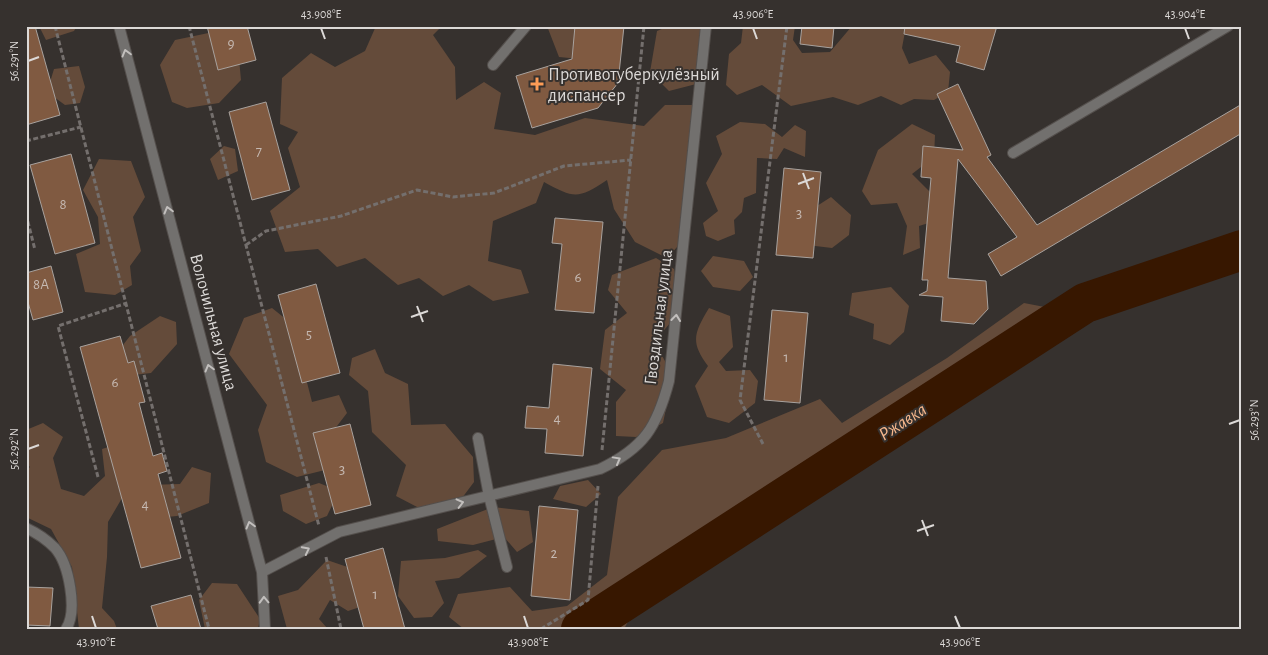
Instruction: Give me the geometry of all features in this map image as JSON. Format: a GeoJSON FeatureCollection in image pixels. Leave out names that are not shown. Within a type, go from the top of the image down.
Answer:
{"type":"FeatureCollection","features":[{"type":"Feature","properties":{"kind":"street","name":"Волочильная улица"},"geometry":{"type":"LineString","coordinates":[[119,26],[262,572],[265,629]]}},
{"type":"Feature","properties":{"kind":"street"},"geometry":{"type":"LineString","coordinates":[[494,65],[526,26]]}},
{"type":"Feature","properties":{"kind":"street","name":"Гвоздильная улица"},"geometry":{"type":"LineString","coordinates":[[262,572],[339,532],[600,469],[621,459],[640,444],[661,412],[669,380],[706,26]]}},
{"type":"Feature","properties":{"kind":"street"},"geometry":{"type":"LineString","coordinates":[[1013,153],[1228,26]]}},
{"type":"Feature","properties":{"kind":"street"},"geometry":{"type":"LineString","coordinates":[[478,438],[488,496],[507,567]]}},
{"type":"Feature","properties":{"kind":"street"},"geometry":{"type":"LineString","coordinates":[[26,528],[39,534],[56,550],[66,570],[72,596],[70,622],[66,629]]}},
{"type":"Feature","properties":{"kind":"path"},"geometry":{"type":"LineString","coordinates":[[55,26],[209,629]]}},
{"type":"Feature","properties":{"kind":"path"},"geometry":{"type":"LineString","coordinates":[[189,26],[323,541],[341,629]]}},
{"type":"Feature","properties":{"kind":"path"},"geometry":{"type":"LineString","coordinates":[[541,629],[588,600],[644,26]]}},
{"type":"Feature","properties":{"kind":"path"},"geometry":{"type":"LineString","coordinates":[[763,444],[740,400],[787,26]]}},
{"type":"Feature","properties":{"kind":"path"},"geometry":{"type":"LineString","coordinates":[[26,141],[81,127]]}},
{"type":"Feature","properties":{"kind":"path"},"geometry":{"type":"LineString","coordinates":[[246,245],[266,231],[341,216],[417,190],[453,197],[494,193],[564,166],[631,160]]}},
{"type":"Feature","properties":{"kind":"path"},"geometry":{"type":"LineString","coordinates":[[26,214],[35,250]]}},
{"type":"Feature","properties":{"kind":"path"},"geometry":{"type":"LineString","coordinates":[[98,477],[58,326],[127,303]]}},
{"type":"Feature","properties":{"kind":"shaded area"},"geometry":{"type":"Polygon","coordinates":[[[39,26],[77,26],[74,31],[46,40],[39,26]]]}},
{"type":"Feature","properties":{"kind":"shaded area"},"geometry":{"type":"Polygon","coordinates":[[[376,26],[442,26],[433,35],[455,67],[456,100],[484,82],[501,93],[494,129],[535,135],[585,118],[644,126],[665,105],[693,105],[700,127],[686,167],[678,246],[667,258],[635,242],[614,209],[607,180],[589,191],[576,194],[563,192],[544,182],[536,203],[493,221],[488,261],[521,270],[529,293],[493,301],[469,285],[443,296],[419,278],[398,285],[365,258],[337,267],[318,249],[285,252],[270,211],[300,187],[288,148],[298,132],[280,124],[282,78],[311,53],[335,67],[365,51],[376,26]]]}},
{"type":"Feature","properties":{"kind":"shaded area"},"geometry":{"type":"Polygon","coordinates":[[[547,26],[607,26],[580,59],[559,57],[547,26]]]}},
{"type":"Feature","properties":{"kind":"shaded area"},"geometry":{"type":"Polygon","coordinates":[[[669,26],[699,26],[707,54],[704,82],[669,91],[650,72],[657,31],[669,26]]]}},
{"type":"Feature","properties":{"kind":"shaded area"},"geometry":{"type":"Polygon","coordinates":[[[743,26],[795,26],[793,40],[802,53],[830,52],[852,26],[906,26],[902,48],[909,64],[936,55],[950,72],[948,92],[934,100],[914,99],[901,105],[881,96],[858,105],[833,97],[791,106],[762,85],[737,95],[726,85],[729,54],[741,43],[743,26]]]}},
{"type":"Feature","properties":{"kind":"shaded area"},"geometry":{"type":"Polygon","coordinates":[[[218,31],[238,48],[241,80],[219,103],[187,108],[172,102],[160,65],[175,40],[218,31]]]}},
{"type":"Feature","properties":{"kind":"shaded area"},"geometry":{"type":"Polygon","coordinates":[[[79,66],[85,87],[80,103],[65,105],[47,92],[54,69],[79,66]]]}},
{"type":"Feature","properties":{"kind":"shaded area"},"geometry":{"type":"Polygon","coordinates":[[[740,122],[765,124],[782,137],[795,125],[806,131],[805,157],[784,148],[777,159],[757,158],[756,193],[744,198],[742,212],[734,220],[735,234],[718,241],[706,236],[703,223],[718,211],[706,183],[722,154],[716,136],[740,122]]]}},
{"type":"Feature","properties":{"kind":"shaded area"},"geometry":{"type":"Polygon","coordinates":[[[912,124],[935,135],[934,157],[912,174],[939,201],[935,221],[919,226],[920,248],[903,255],[907,226],[897,203],[871,205],[862,191],[878,150],[912,124]]]}},
{"type":"Feature","properties":{"kind":"shaded area"},"geometry":{"type":"Polygon","coordinates":[[[224,146],[235,149],[238,171],[218,180],[210,159],[224,146]]]}},
{"type":"Feature","properties":{"kind":"shaded area"},"geometry":{"type":"Polygon","coordinates":[[[99,159],[131,161],[145,197],[133,217],[141,251],[130,266],[132,285],[115,295],[85,292],[76,254],[100,244],[98,217],[83,190],[99,159]]]}},
{"type":"Feature","properties":{"kind":"shaded area"},"geometry":{"type":"Polygon","coordinates":[[[831,197],[851,215],[849,235],[832,248],[807,245],[806,213],[831,197]]]}},
{"type":"Feature","properties":{"kind":"shaded area"},"geometry":{"type":"Polygon","coordinates":[[[713,256],[744,261],[753,277],[740,291],[713,287],[701,271],[713,256]]]}},
{"type":"Feature","properties":{"kind":"shaded area"},"geometry":{"type":"Polygon","coordinates":[[[656,258],[674,269],[682,309],[654,342],[673,375],[663,423],[636,437],[616,436],[616,402],[626,390],[600,369],[605,330],[627,313],[608,290],[612,275],[656,258]]]}},
{"type":"Feature","properties":{"kind":"shaded area"},"geometry":{"type":"Polygon","coordinates":[[[891,287],[909,306],[904,332],[890,345],[873,339],[874,324],[849,315],[852,293],[891,287]]]}},
{"type":"Feature","properties":{"kind":"shaded area"},"geometry":{"type":"Polygon","coordinates":[[[1024,303],[1055,309],[1056,325],[961,390],[795,495],[765,504],[732,538],[644,592],[624,629],[464,629],[449,617],[458,594],[510,587],[532,611],[567,606],[607,575],[618,497],[662,450],[726,438],[820,399],[842,423],[947,358],[1024,303]]]}},
{"type":"Feature","properties":{"kind":"shaded area"},"geometry":{"type":"Polygon","coordinates":[[[272,308],[302,332],[300,355],[312,402],[339,395],[347,413],[327,439],[333,468],[297,477],[266,462],[258,430],[267,405],[229,354],[244,318],[272,308]]]}},
{"type":"Feature","properties":{"kind":"shaded area"},"geometry":{"type":"Polygon","coordinates":[[[709,308],[730,316],[733,347],[719,362],[726,371],[750,370],[758,381],[755,403],[729,423],[707,417],[695,386],[708,366],[698,350],[696,337],[700,324],[709,308]]]}},
{"type":"Feature","properties":{"kind":"shaded area"},"geometry":{"type":"Polygon","coordinates":[[[160,316],[176,322],[177,344],[151,373],[125,376],[112,359],[130,336],[160,316]]]}},
{"type":"Feature","properties":{"kind":"shaded area"},"geometry":{"type":"Polygon","coordinates":[[[375,349],[385,373],[408,384],[411,425],[445,424],[473,457],[474,482],[462,498],[419,508],[396,496],[406,465],[372,432],[368,391],[349,375],[352,358],[375,349]]]}},
{"type":"Feature","properties":{"kind":"shaded area"},"geometry":{"type":"Polygon","coordinates":[[[43,423],[63,437],[53,458],[61,489],[84,496],[105,476],[102,449],[147,435],[155,463],[135,476],[108,522],[102,608],[114,621],[117,629],[79,629],[72,567],[51,529],[26,517],[26,471],[30,467],[26,463],[26,430],[43,423]]]}},
{"type":"Feature","properties":{"kind":"shaded area"},"geometry":{"type":"Polygon","coordinates":[[[192,467],[211,473],[209,503],[177,516],[156,518],[147,485],[180,484],[192,467]]]}},
{"type":"Feature","properties":{"kind":"shaded area"},"geometry":{"type":"Polygon","coordinates":[[[588,480],[601,494],[586,507],[553,499],[560,486],[588,480]]]}},
{"type":"Feature","properties":{"kind":"shaded area"},"geometry":{"type":"Polygon","coordinates":[[[319,483],[339,491],[327,516],[306,524],[283,511],[280,495],[319,483]]]}},
{"type":"Feature","properties":{"kind":"shaded area"},"geometry":{"type":"Polygon","coordinates":[[[493,507],[529,511],[533,542],[517,552],[504,537],[473,545],[438,541],[437,529],[493,507]]]}},
{"type":"Feature","properties":{"kind":"shaded area"},"geometry":{"type":"Polygon","coordinates":[[[478,550],[487,556],[459,578],[435,581],[444,603],[432,617],[414,618],[398,596],[401,561],[445,558],[478,550]]]}},
{"type":"Feature","properties":{"kind":"shaded area"},"geometry":{"type":"Polygon","coordinates":[[[327,560],[362,572],[372,603],[348,611],[330,600],[319,619],[328,629],[287,629],[278,596],[298,590],[327,560]]]}},
{"type":"Feature","properties":{"kind":"shaded area"},"geometry":{"type":"Polygon","coordinates":[[[212,583],[237,584],[260,619],[258,629],[205,629],[199,600],[212,583]]]}},
{"type":"Feature","properties":{"kind":"building"},"geometry":{"type":"Polygon","coordinates":[[[26,26],[35,26],[60,115],[26,125],[26,26]]]}},
{"type":"Feature","properties":{"kind":"building"},"geometry":{"type":"Polygon","coordinates":[[[207,26],[247,26],[256,60],[218,70],[207,26]]]}},
{"type":"Feature","properties":{"kind":"building"},"geometry":{"type":"Polygon","coordinates":[[[575,26],[624,26],[618,83],[598,108],[532,128],[516,76],[572,59],[575,26]]]}},
{"type":"Feature","properties":{"kind":"building"},"geometry":{"type":"Polygon","coordinates":[[[802,26],[834,26],[832,48],[800,44],[802,26]]]}},
{"type":"Feature","properties":{"kind":"building"},"geometry":{"type":"Polygon","coordinates":[[[905,26],[997,26],[984,70],[956,62],[960,46],[904,34],[905,26]]]}},
{"type":"Feature","properties":{"kind":"building"},"geometry":{"type":"Polygon","coordinates":[[[958,84],[991,155],[987,157],[1037,225],[1242,104],[1242,133],[1001,276],[988,254],[1017,237],[958,159],[948,278],[986,281],[988,309],[974,324],[941,321],[943,297],[919,295],[927,291],[928,280],[922,280],[931,178],[921,177],[923,146],[963,150],[937,94],[958,84]]]}},
{"type":"Feature","properties":{"kind":"building"},"geometry":{"type":"Polygon","coordinates":[[[266,102],[290,190],[252,200],[229,112],[266,102]]]}},
{"type":"Feature","properties":{"kind":"building"},"geometry":{"type":"Polygon","coordinates":[[[71,154],[95,243],[55,254],[30,165],[71,154]]]}},
{"type":"Feature","properties":{"kind":"building"},"geometry":{"type":"Polygon","coordinates":[[[784,168],[821,172],[813,258],[776,255],[784,168]]]}},
{"type":"Feature","properties":{"kind":"building"},"geometry":{"type":"Polygon","coordinates":[[[555,218],[603,222],[594,313],[555,310],[562,244],[552,243],[555,218]]]}},
{"type":"Feature","properties":{"kind":"building"},"geometry":{"type":"Polygon","coordinates":[[[51,266],[63,312],[33,320],[26,295],[26,273],[51,266]]]}},
{"type":"Feature","properties":{"kind":"building"},"geometry":{"type":"Polygon","coordinates":[[[316,284],[340,373],[302,383],[278,295],[316,284]]]}},
{"type":"Feature","properties":{"kind":"building"},"geometry":{"type":"Polygon","coordinates":[[[772,310],[808,313],[800,403],[764,400],[772,310]]]}},
{"type":"Feature","properties":{"kind":"building"},"geometry":{"type":"Polygon","coordinates":[[[120,336],[128,363],[134,361],[145,402],[139,403],[153,456],[162,453],[167,471],[158,474],[181,558],[141,568],[80,347],[120,336]]]}},
{"type":"Feature","properties":{"kind":"building"},"geometry":{"type":"Polygon","coordinates":[[[553,364],[592,368],[583,456],[545,453],[547,429],[525,428],[527,406],[549,408],[553,364]]]}},
{"type":"Feature","properties":{"kind":"building"},"geometry":{"type":"Polygon","coordinates":[[[350,424],[371,505],[335,514],[313,433],[350,424]]]}},
{"type":"Feature","properties":{"kind":"building"},"geometry":{"type":"Polygon","coordinates":[[[539,506],[578,510],[570,600],[531,596],[539,506]]]}},
{"type":"Feature","properties":{"kind":"building"},"geometry":{"type":"Polygon","coordinates":[[[383,548],[405,629],[364,629],[345,559],[383,548]]]}},
{"type":"Feature","properties":{"kind":"building"},"geometry":{"type":"Polygon","coordinates":[[[26,587],[53,588],[50,626],[26,625],[26,587]]]}},
{"type":"Feature","properties":{"kind":"building"},"geometry":{"type":"Polygon","coordinates":[[[191,595],[201,629],[158,629],[151,606],[191,595]]]}},
{"type":"Feature","properties":{"kind":"waterway","name":"Ржавка"},"geometry":{"type":"LineString","coordinates":[[581,629],[1085,303],[1242,250]]}},
{"type":"Feature","properties":{"kind":"place","name":"Противотуберкулёзный диспансер"},"geometry":{"type":"Point","coordinates":[537,84]}}]}
